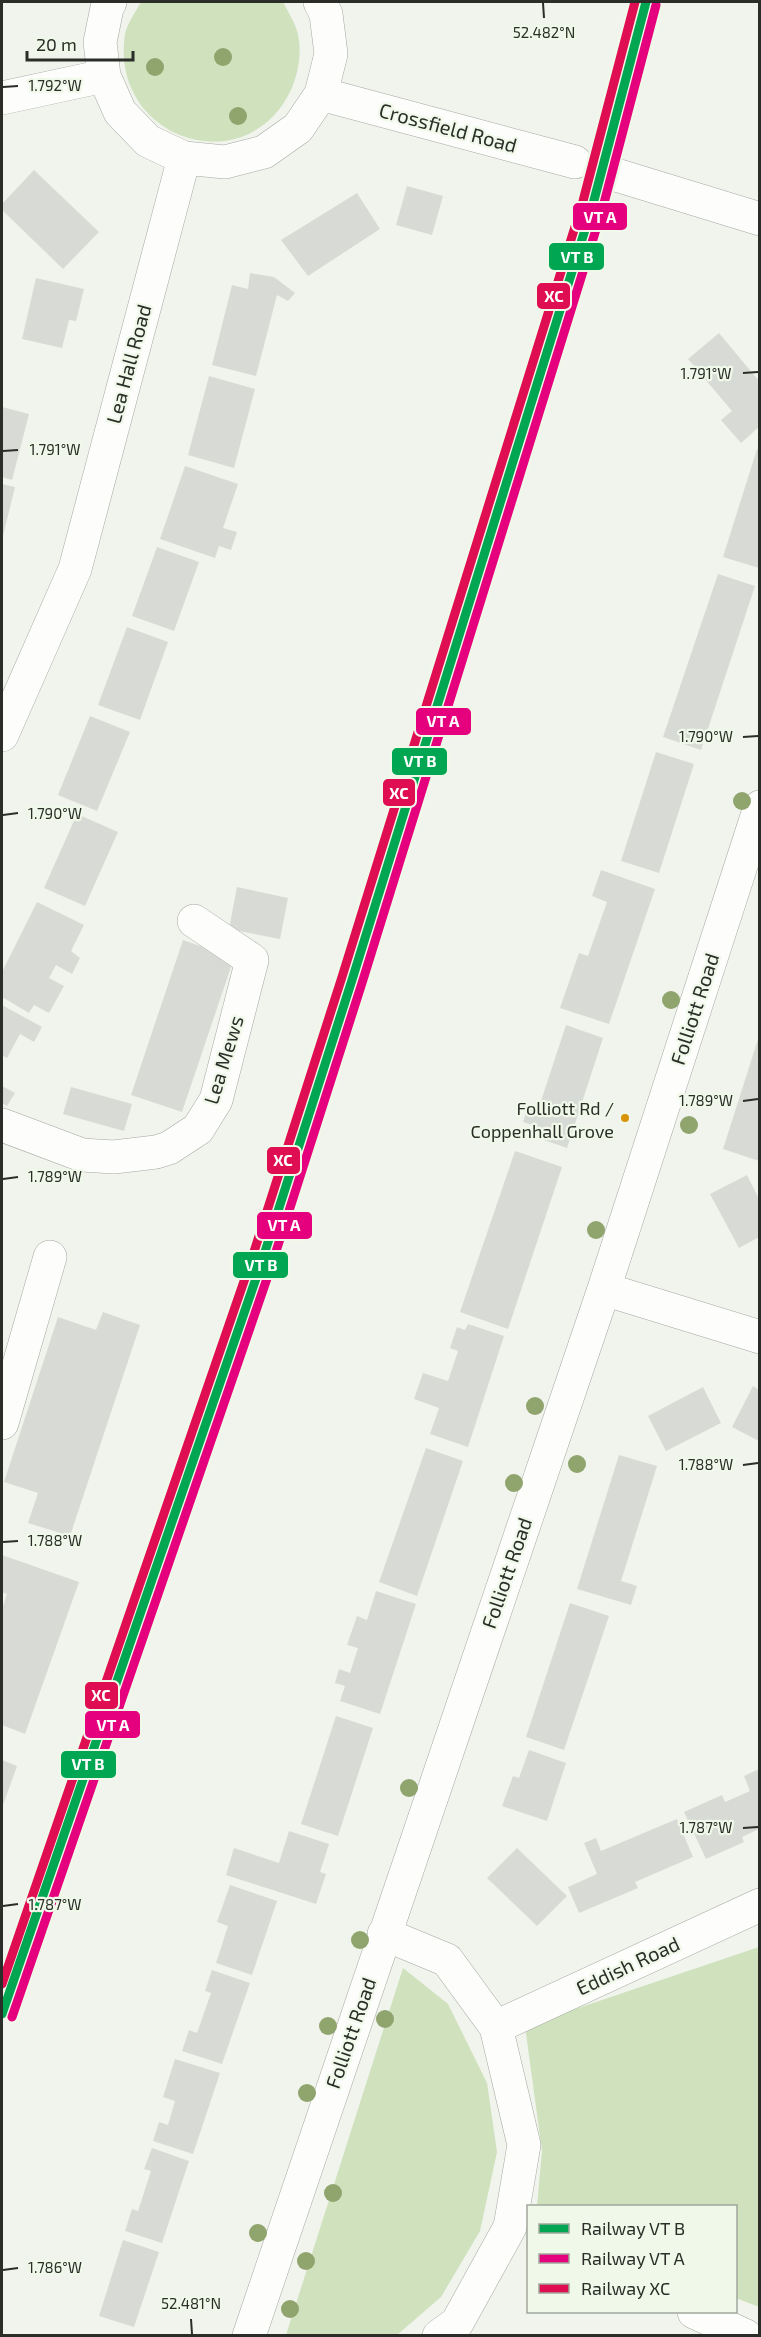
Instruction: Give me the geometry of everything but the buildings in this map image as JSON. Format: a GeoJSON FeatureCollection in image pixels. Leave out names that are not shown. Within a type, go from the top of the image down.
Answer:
{"type":"FeatureCollection","features":[{"type":"Feature","properties":{"kind":"street"},"geometry":{"type":"LineString","coordinates":[[110,2],[100,42],[104,76],[120,112],[148,141],[184,158],[225,162],[264,152],[298,128],[321,94],[331,54],[326,14],[320,2]]}},
{"type":"Feature","properties":{"kind":"street"},"geometry":{"type":"LineString","coordinates":[[2,98],[104,76]]}},
{"type":"Feature","properties":{"kind":"street","name":"Crossfield Road"},"geometry":{"type":"LineString","coordinates":[[321,94],[575,162]]}},
{"type":"Feature","properties":{"kind":"street","name":"Lea Hall Road"},"geometry":{"type":"LineString","coordinates":[[2,735],[75,569],[184,158]]}},
{"type":"Feature","properties":{"kind":"street"},"geometry":{"type":"LineString","coordinates":[[613,174],[759,219]]}},
{"type":"Feature","properties":{"kind":"street","name":"Folliott Road"},"geometry":{"type":"LineString","coordinates":[[249,2336],[604,1289],[759,807]]}},
{"type":"Feature","properties":{"kind":"street","name":"Lea Mews"},"geometry":{"type":"LineString","coordinates":[[2,1125],[82,1155],[114,1157],[156,1152],[169,1148],[198,1129],[216,1100],[252,960],[194,921]]}},
{"type":"Feature","properties":{"kind":"street"},"geometry":{"type":"LineString","coordinates":[[2,1424],[50,1257]]}},
{"type":"Feature","properties":{"kind":"street"},"geometry":{"type":"LineString","coordinates":[[604,1289],[759,1336]]}},
{"type":"Feature","properties":{"kind":"street","name":"Eddish Road"},"geometry":{"type":"LineString","coordinates":[[496,2027],[759,1905]]}},
{"type":"Feature","properties":{"kind":"street"},"geometry":{"type":"LineString","coordinates":[[384,1934],[447,1960],[496,2027],[524,2145],[519,2232],[457,2323],[439,2336]]}},
{"type":"Feature","properties":{"kind":"street"},"geometry":{"type":"LineString","coordinates":[[697,2321],[746,2336]]}},
{"type":"Feature","properties":{"kind":"green space"},"geometry":{"type":"Polygon","coordinates":[[[141,2],[283,2],[294,22],[300,50],[295,79],[290,92],[269,120],[243,136],[213,142],[184,136],[158,122],[138,100],[126,70],[125,34],[141,2]]]}},
{"type":"Feature","properties":{"kind":"green space"},"geometry":{"type":"Polygon","coordinates":[[[759,1947],[759,2307],[737,2298],[737,2205],[537,2205],[542,2151],[525,2026],[759,1947]]]}},
{"type":"Feature","properties":{"kind":"green space"},"geometry":{"type":"Polygon","coordinates":[[[403,1968],[448,2004],[487,2083],[497,2152],[480,2231],[441,2297],[397,2335],[286,2335],[403,1968]]]}},
{"type":"Feature","properties":{"kind":"transit line"},"geometry":{"type":"LineString","coordinates":[[2,2014],[262,1261],[352,980],[593,204],[646,2]]}},
{"type":"Feature","properties":{"kind":"transit line"},"geometry":{"type":"LineString","coordinates":[[12,2017],[272,1264],[362,983],[603,207],[656,5]]}},
{"type":"Feature","properties":{"kind":"rail line","name":"XC"},"geometry":{"type":"LineString","coordinates":[[2,1984],[252,1258],[342,977],[583,201],[635,2]]}},
{"type":"Feature","properties":{"kind":"place","name":"Folliott Rd / Coppenhall Grove"},"geometry":{"type":"Point","coordinates":[625,1118]}}]}
